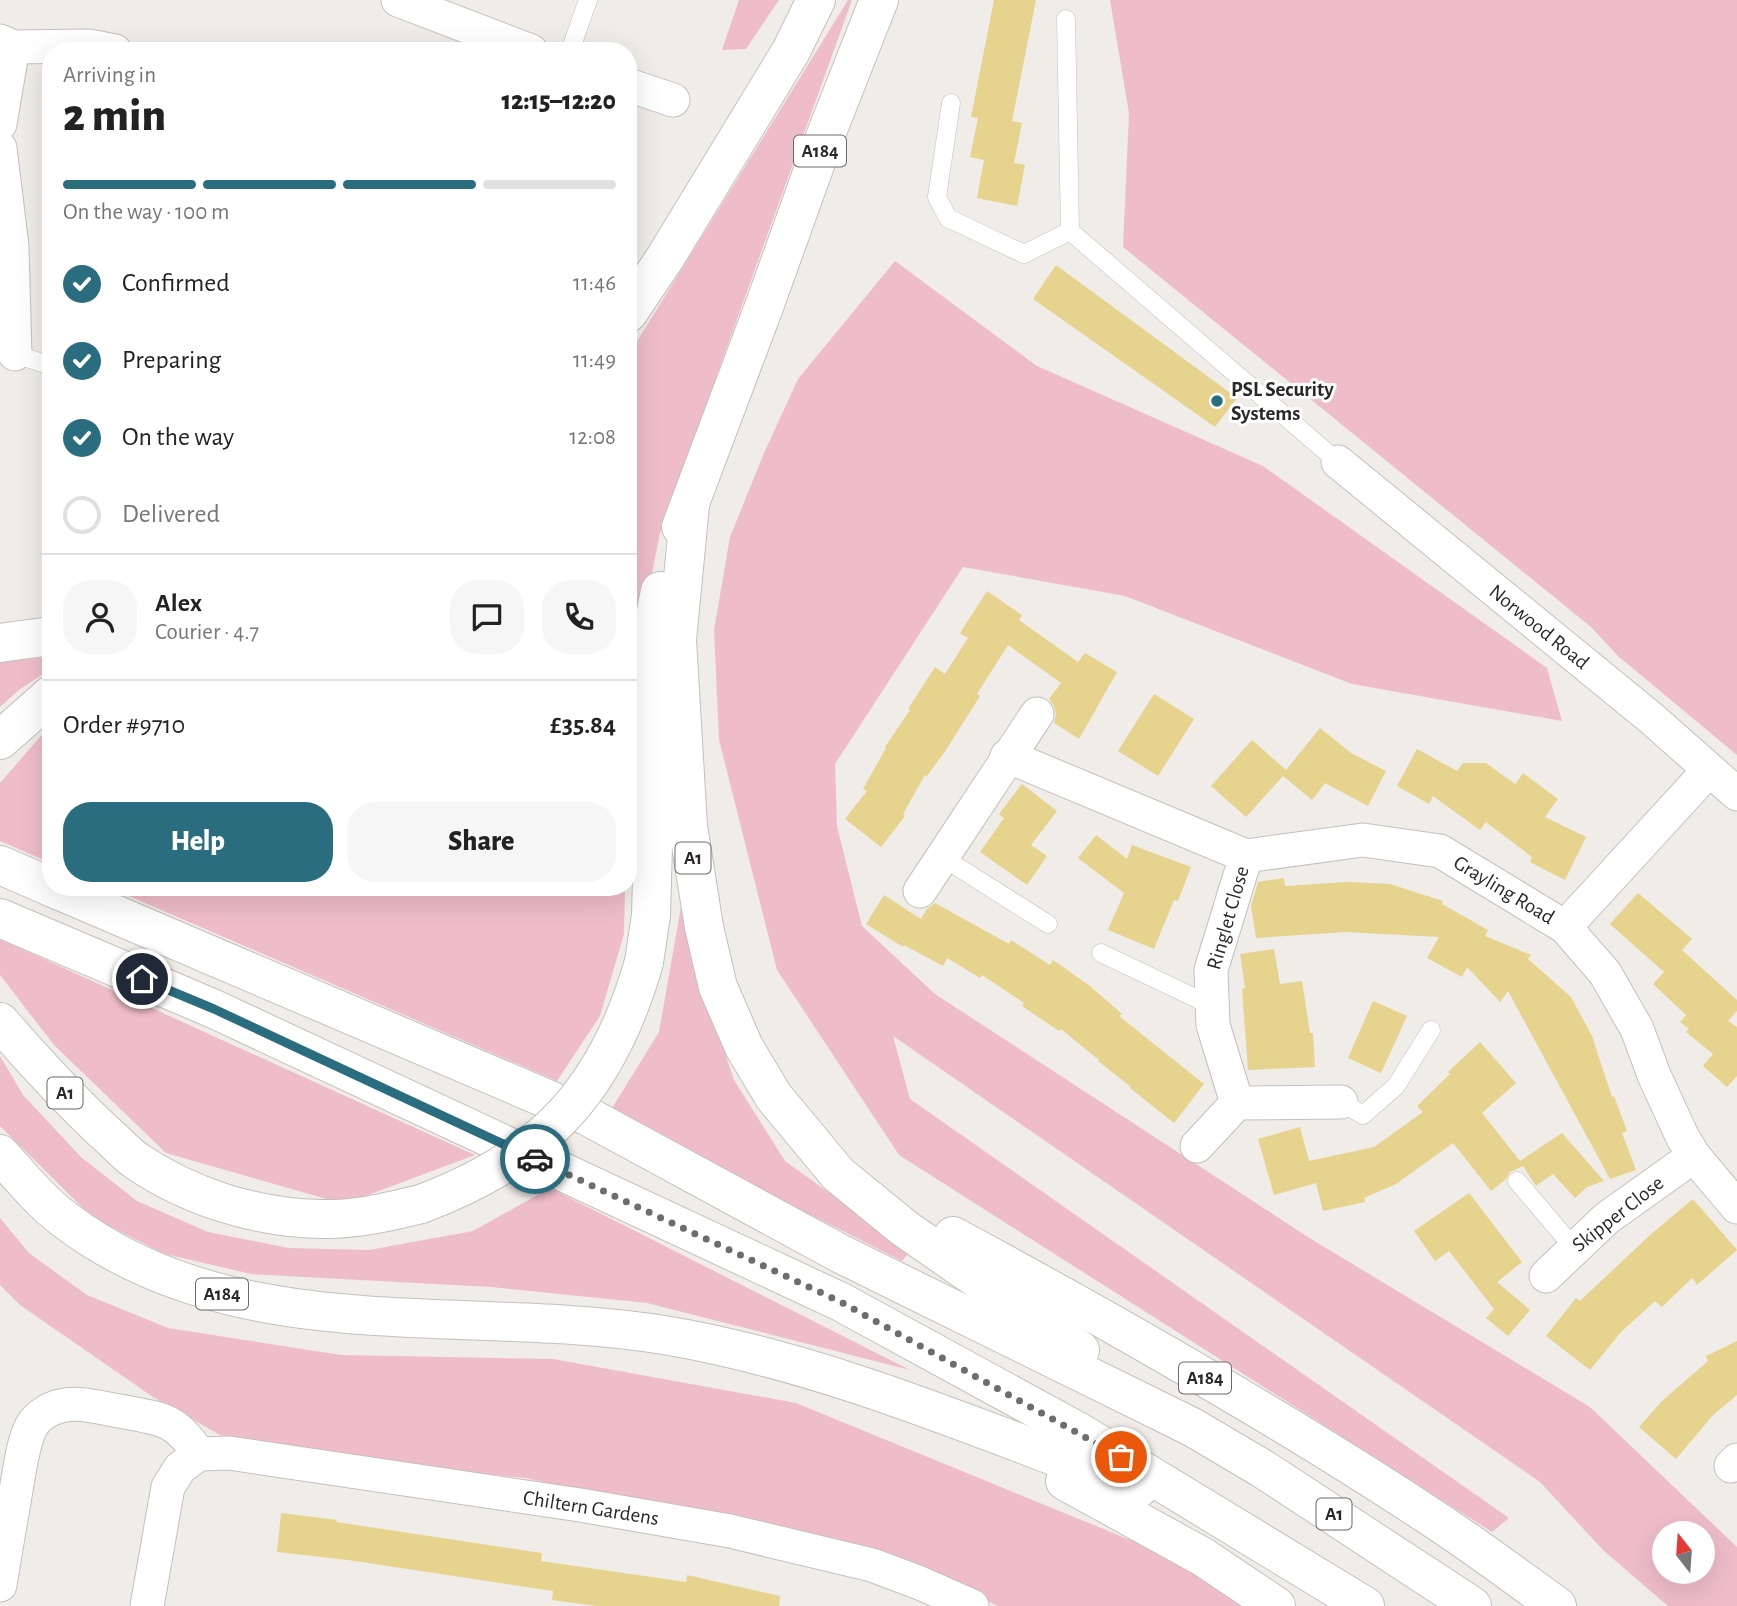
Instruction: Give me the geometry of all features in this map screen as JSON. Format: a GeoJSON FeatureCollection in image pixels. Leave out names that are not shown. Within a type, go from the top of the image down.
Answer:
{"type":"FeatureCollection","features":[{"type":"Feature","properties":{"kind":"highway"},"geometry":{"type":"LineString","coordinates":[[637,300],[791,51],[816,0]]}},
{"type":"Feature","properties":{"kind":"highway","name":"A184"},"geometry":{"type":"LineString","coordinates":[[765,304],[825,136],[879,0]]}},
{"type":"Feature","properties":{"kind":"highway","name":"A1"},"geometry":{"type":"LineString","coordinates":[[0,1023],[91,1120],[134,1159],[177,1185],[223,1204],[285,1216],[322,1219],[372,1215],[421,1204],[462,1189],[499,1168],[534,1143],[566,1113],[593,1079],[615,1043],[632,1003],[644,962],[651,915],[653,845],[648,653],[665,566],[765,304]]}},
{"type":"Feature","properties":{"kind":"highway","name":"A1"},"geometry":{"type":"LineString","coordinates":[[690,505],[677,640],[688,826],[704,927],[718,987],[744,1047],[774,1097],[838,1174],[904,1228],[1192,1427],[1263,1469],[1472,1606]]}},
{"type":"Feature","properties":{"kind":"highway"},"geometry":{"type":"LineString","coordinates":[[0,643],[42,637]]}},
{"type":"Feature","properties":{"kind":"highway","name":"A1"},"geometry":{"type":"LineString","coordinates":[[0,865],[42,883]]}},
{"type":"Feature","properties":{"kind":"highway","name":"A1"},"geometry":{"type":"LineString","coordinates":[[72,896],[587,1116],[841,1254],[1192,1427]]}},
{"type":"Feature","properties":{"kind":"highway"},"geometry":{"type":"LineString","coordinates":[[0,918],[214,1009],[841,1302],[1079,1432],[1366,1606]]}},
{"type":"Feature","properties":{"kind":"highway","name":"A184"},"geometry":{"type":"LineString","coordinates":[[0,1154],[62,1218],[142,1267],[194,1287],[250,1301],[299,1309],[373,1316],[562,1325],[668,1336],[783,1362],[865,1387],[1226,1520]]}},
{"type":"Feature","properties":{"kind":"highway","name":"A184"},"geometry":{"type":"LineString","coordinates":[[838,1174],[1100,1315],[1286,1425],[1432,1517],[1557,1606]]}},
{"type":"Feature","properties":{"kind":"highway","name":"A184"},"geometry":{"type":"LineString","coordinates":[[956,1421],[1203,1558],[1276,1606]]}},
{"type":"Feature","properties":{"kind":"street"},"geometry":{"type":"LineString","coordinates":[[398,0],[508,42]]}},
{"type":"Feature","properties":{"kind":"street"},"geometry":{"type":"LineString","coordinates":[[0,124],[7,44],[42,45]]}},
{"type":"Feature","properties":{"kind":"street"},"geometry":{"type":"LineString","coordinates":[[637,88],[673,100]]}},
{"type":"Feature","properties":{"kind":"street"},"geometry":{"type":"LineString","coordinates":[[0,148],[12,246],[7,356]]}},
{"type":"Feature","properties":{"kind":"street","name":"Norwood Road"},"geometry":{"type":"LineString","coordinates":[[1339,462],[1651,718],[1737,794]]}},
{"type":"Feature","properties":{"kind":"street"},"geometry":{"type":"LineString","coordinates":[[920,891],[1037,713]]}},
{"type":"Feature","properties":{"kind":"street"},"geometry":{"type":"LineString","coordinates":[[1007,757],[1246,856]]}},
{"type":"Feature","properties":{"kind":"street"},"geometry":{"type":"LineString","coordinates":[[1565,928],[1709,770]]}},
{"type":"Feature","properties":{"kind":"street","name":"Grayling Road"},"geometry":{"type":"LineString","coordinates":[[1246,856],[1363,840],[1440,851],[1565,928],[1605,973],[1637,1029],[1654,1075],[1682,1136],[1694,1156],[1737,1207]]}},
{"type":"Feature","properties":{"kind":"street","name":"Ringlet Close"},"geometry":{"type":"LineString","coordinates":[[1237,1103],[1213,1025],[1211,970],[1246,856]]}},
{"type":"Feature","properties":{"kind":"street"},"geometry":{"type":"LineString","coordinates":[[1197,1146],[1237,1103],[1341,1102]]}},
{"type":"Feature","properties":{"kind":"street","name":"Skipper Close"},"geometry":{"type":"LineString","coordinates":[[1546,1276],[1607,1218],[1694,1156]]}},
{"type":"Feature","properties":{"kind":"street"},"geometry":{"type":"LineString","coordinates":[[0,1585],[22,1457],[30,1429],[36,1419],[47,1412],[62,1405],[79,1404],[157,1418],[174,1424],[186,1434],[200,1454],[180,1468],[168,1487],[147,1606]]}},
{"type":"Feature","properties":{"kind":"street","name":"Chiltern Gardens"},"geometry":{"type":"LineString","coordinates":[[200,1454],[240,1455],[580,1505],[730,1531],[872,1565],[972,1606]]}},
{"type":"Feature","properties":{"kind":"lane"},"geometry":{"type":"LineString","coordinates":[[573,42],[588,0]]}},
{"type":"Feature","properties":{"kind":"lane"},"geometry":{"type":"LineString","coordinates":[[1066,19],[1070,231],[1339,462]]}},
{"type":"Feature","properties":{"kind":"lane"},"geometry":{"type":"LineString","coordinates":[[951,103],[937,197],[948,218],[1024,254],[1070,231]]}},
{"type":"Feature","properties":{"kind":"lane"},"geometry":{"type":"LineString","coordinates":[[7,356],[42,364]]}},
{"type":"Feature","properties":{"kind":"lane"},"geometry":{"type":"LineString","coordinates":[[942,857],[1048,924]]}},
{"type":"Feature","properties":{"kind":"lane"},"geometry":{"type":"LineString","coordinates":[[1101,953],[1212,1006]]}},
{"type":"Feature","properties":{"kind":"lane"},"geometry":{"type":"LineString","coordinates":[[1341,1102],[1363,1115],[1396,1087],[1431,1030]]}},
{"type":"Feature","properties":{"kind":"lane"},"geometry":{"type":"LineString","coordinates":[[1517,1181],[1574,1248]]}},
{"type":"Feature","properties":{"kind":"shaded area"},"geometry":{"type":"Polygon","coordinates":[[[739,0],[779,0],[746,49],[722,50],[739,0]]]}},
{"type":"Feature","properties":{"kind":"shaded area"},"geometry":{"type":"Polygon","coordinates":[[[848,0],[852,0],[660,533],[637,648],[637,341],[848,0]]]}},
{"type":"Feature","properties":{"kind":"shaded area"},"geometry":{"type":"Polygon","coordinates":[[[1110,0],[1737,0],[1737,755],[1618,656],[1591,627],[1123,247],[1129,113],[1110,0]]]}},
{"type":"Feature","properties":{"kind":"shaded area"},"geometry":{"type":"Polygon","coordinates":[[[895,261],[1037,366],[1263,466],[1547,668],[1562,721],[1352,684],[1125,596],[963,567],[835,764],[837,826],[862,926],[935,994],[1311,1239],[1590,1407],[1710,1521],[1652,1521],[1652,1584],[1715,1584],[1715,1526],[1737,1547],[1737,1606],[1668,1606],[1603,1550],[1540,1482],[893,1036],[910,1099],[1509,1518],[1492,1532],[899,1155],[777,970],[719,740],[714,630],[730,537],[798,379],[895,261]]]}},
{"type":"Feature","properties":{"kind":"shaded area"},"geometry":{"type":"Polygon","coordinates":[[[42,658],[42,675],[20,689],[0,707],[0,661],[42,658]]]}},
{"type":"Feature","properties":{"kind":"shaded area"},"geometry":{"type":"Polygon","coordinates":[[[42,735],[42,859],[0,841],[0,783],[42,735]]]}},
{"type":"Feature","properties":{"kind":"shaded area"},"geometry":{"type":"Polygon","coordinates":[[[129,896],[625,896],[624,934],[600,1016],[557,1081],[129,896]]]}},
{"type":"Feature","properties":{"kind":"shaded area"},"geometry":{"type":"Polygon","coordinates":[[[682,901],[694,960],[734,1080],[785,1161],[910,1251],[902,1261],[609,1113],[659,1032],[682,901]]]}},
{"type":"Feature","properties":{"kind":"shaded area"},"geometry":{"type":"Polygon","coordinates":[[[0,939],[475,1155],[344,1204],[166,1153],[54,1045],[0,975],[0,939]]]}},
{"type":"Feature","properties":{"kind":"shaded area"},"geometry":{"type":"Polygon","coordinates":[[[0,1056],[23,1095],[81,1157],[137,1201],[208,1232],[289,1248],[369,1250],[473,1231],[550,1188],[910,1370],[647,1303],[491,1287],[251,1274],[165,1254],[93,1218],[0,1126],[0,1056]]]}},
{"type":"Feature","properties":{"kind":"shaded area"},"geometry":{"type":"Polygon","coordinates":[[[0,1218],[29,1253],[87,1295],[168,1328],[341,1355],[553,1359],[796,1403],[1162,1553],[1243,1606],[998,1606],[893,1557],[525,1478],[243,1448],[153,1397],[20,1305],[0,1285],[0,1218]]]}},
{"type":"Feature","properties":{"kind":"building"},"geometry":{"type":"Polygon","coordinates":[[[994,0],[1036,0],[1012,121],[1022,123],[1014,163],[1025,165],[1017,206],[977,198],[984,160],[970,157],[978,118],[971,117],[994,0]]]}},
{"type":"Feature","properties":{"kind":"building"},"geometry":{"type":"Polygon","coordinates":[[[1056,265],[1237,398],[1215,427],[1033,299],[1056,265]]]}},
{"type":"Feature","properties":{"kind":"building"},"geometry":{"type":"Polygon","coordinates":[[[987,591],[1022,615],[1019,620],[1078,662],[1085,653],[1117,672],[1079,739],[1054,723],[1056,714],[1049,699],[1061,683],[1008,645],[946,750],[927,776],[925,775],[903,814],[905,816],[881,847],[845,819],[867,791],[863,789],[885,747],[935,667],[945,674],[968,638],[960,633],[987,591]]]}},
{"type":"Feature","properties":{"kind":"building"},"geometry":{"type":"Polygon","coordinates":[[[1154,694],[1194,719],[1158,776],[1118,751],[1154,694]]]}},
{"type":"Feature","properties":{"kind":"building"},"geometry":{"type":"Polygon","coordinates":[[[1320,728],[1351,753],[1386,771],[1368,806],[1325,783],[1312,800],[1283,776],[1246,817],[1211,786],[1252,740],[1286,770],[1320,728]]]}},
{"type":"Feature","properties":{"kind":"building"},"geometry":{"type":"Polygon","coordinates":[[[1417,749],[1457,771],[1463,763],[1486,763],[1515,784],[1523,773],[1558,799],[1545,817],[1586,837],[1565,880],[1530,862],[1532,857],[1486,822],[1480,830],[1433,796],[1429,804],[1397,786],[1417,749]]]}},
{"type":"Feature","properties":{"kind":"building"},"geometry":{"type":"Polygon","coordinates":[[[1022,784],[1057,811],[1031,845],[1047,856],[1027,885],[980,852],[1004,818],[999,814],[1022,784]]]}},
{"type":"Feature","properties":{"kind":"building"},"geometry":{"type":"Polygon","coordinates":[[[1096,835],[1127,859],[1132,845],[1191,867],[1178,901],[1174,900],[1154,949],[1108,930],[1124,893],[1078,858],[1096,835]]]}},
{"type":"Feature","properties":{"kind":"building"},"geometry":{"type":"Polygon","coordinates":[[[1284,878],[1285,886],[1348,882],[1390,884],[1443,901],[1442,904],[1488,930],[1485,936],[1531,955],[1528,959],[1571,997],[1592,1036],[1612,1097],[1614,1096],[1627,1131],[1622,1133],[1636,1170],[1610,1179],[1508,991],[1500,1002],[1467,967],[1462,977],[1427,958],[1439,937],[1346,932],[1256,938],[1251,906],[1258,882],[1284,878]]]}},
{"type":"Feature","properties":{"kind":"building"},"geometry":{"type":"Polygon","coordinates":[[[1638,893],[1692,939],[1682,950],[1737,1000],[1737,1011],[1728,1021],[1737,1027],[1737,1076],[1727,1087],[1703,1066],[1713,1054],[1686,1032],[1689,1029],[1680,1022],[1686,1015],[1653,984],[1664,972],[1610,924],[1638,893]]]}},
{"type":"Feature","properties":{"kind":"building"},"geometry":{"type":"Polygon","coordinates":[[[884,895],[921,919],[935,903],[1009,944],[1011,940],[1050,965],[1053,960],[1090,986],[1122,1014],[1119,1016],[1204,1084],[1174,1123],[1061,1029],[1059,1031],[1022,1006],[1024,1003],[982,975],[980,978],[947,958],[943,966],[904,945],[903,947],[866,924],[884,895]]]}},
{"type":"Feature","properties":{"kind":"building"},"geometry":{"type":"Polygon","coordinates":[[[1274,949],[1280,984],[1302,981],[1310,1033],[1313,1033],[1315,1067],[1248,1070],[1242,989],[1245,988],[1240,954],[1274,949]]]}},
{"type":"Feature","properties":{"kind":"building"},"geometry":{"type":"Polygon","coordinates":[[[1373,1001],[1407,1016],[1381,1073],[1348,1058],[1373,1001]]]}},
{"type":"Feature","properties":{"kind":"building"},"geometry":{"type":"Polygon","coordinates":[[[1480,1042],[1516,1083],[1482,1113],[1520,1161],[1562,1133],[1604,1181],[1587,1187],[1575,1198],[1553,1174],[1536,1186],[1523,1166],[1510,1172],[1506,1179],[1491,1191],[1453,1143],[1396,1184],[1364,1198],[1365,1202],[1323,1211],[1316,1183],[1274,1195],[1258,1139],[1300,1127],[1309,1161],[1374,1147],[1423,1112],[1417,1106],[1480,1042]]]}},
{"type":"Feature","properties":{"kind":"building"},"geometry":{"type":"Polygon","coordinates":[[[1469,1193],[1522,1262],[1497,1282],[1530,1310],[1508,1336],[1486,1318],[1494,1309],[1449,1251],[1435,1261],[1414,1231],[1469,1193]]]}},
{"type":"Feature","properties":{"kind":"building"},"geometry":{"type":"Polygon","coordinates":[[[1693,1199],[1737,1250],[1697,1285],[1692,1278],[1662,1307],[1655,1301],[1621,1332],[1590,1370],[1546,1336],[1576,1298],[1580,1301],[1693,1199]]]}},
{"type":"Feature","properties":{"kind":"building"},"geometry":{"type":"Polygon","coordinates":[[[1737,1341],[1737,1395],[1713,1415],[1676,1459],[1639,1427],[1662,1401],[1708,1361],[1706,1356],[1737,1341]]]}},
{"type":"Feature","properties":{"kind":"building"},"geometry":{"type":"Polygon","coordinates":[[[281,1513],[542,1553],[541,1561],[686,1582],[687,1575],[780,1596],[779,1606],[597,1606],[552,1600],[553,1591],[277,1552],[281,1513]]]}},
{"type":"Feature","properties":{"kind":"way so far"},"geometry":{"type":"LineString","coordinates":[[535,1159],[841,1302],[1121,1457]]}},
{"type":"Feature","properties":{"kind":"place","name":"PSL Security Systems"},"geometry":{"type":"Point","coordinates":[1217,401]}},
{"type":"Feature","properties":{"kind":"route"},"geometry":{"type":"LineString","coordinates":[[142,979],[214,1009],[535,1159]]}}]}
